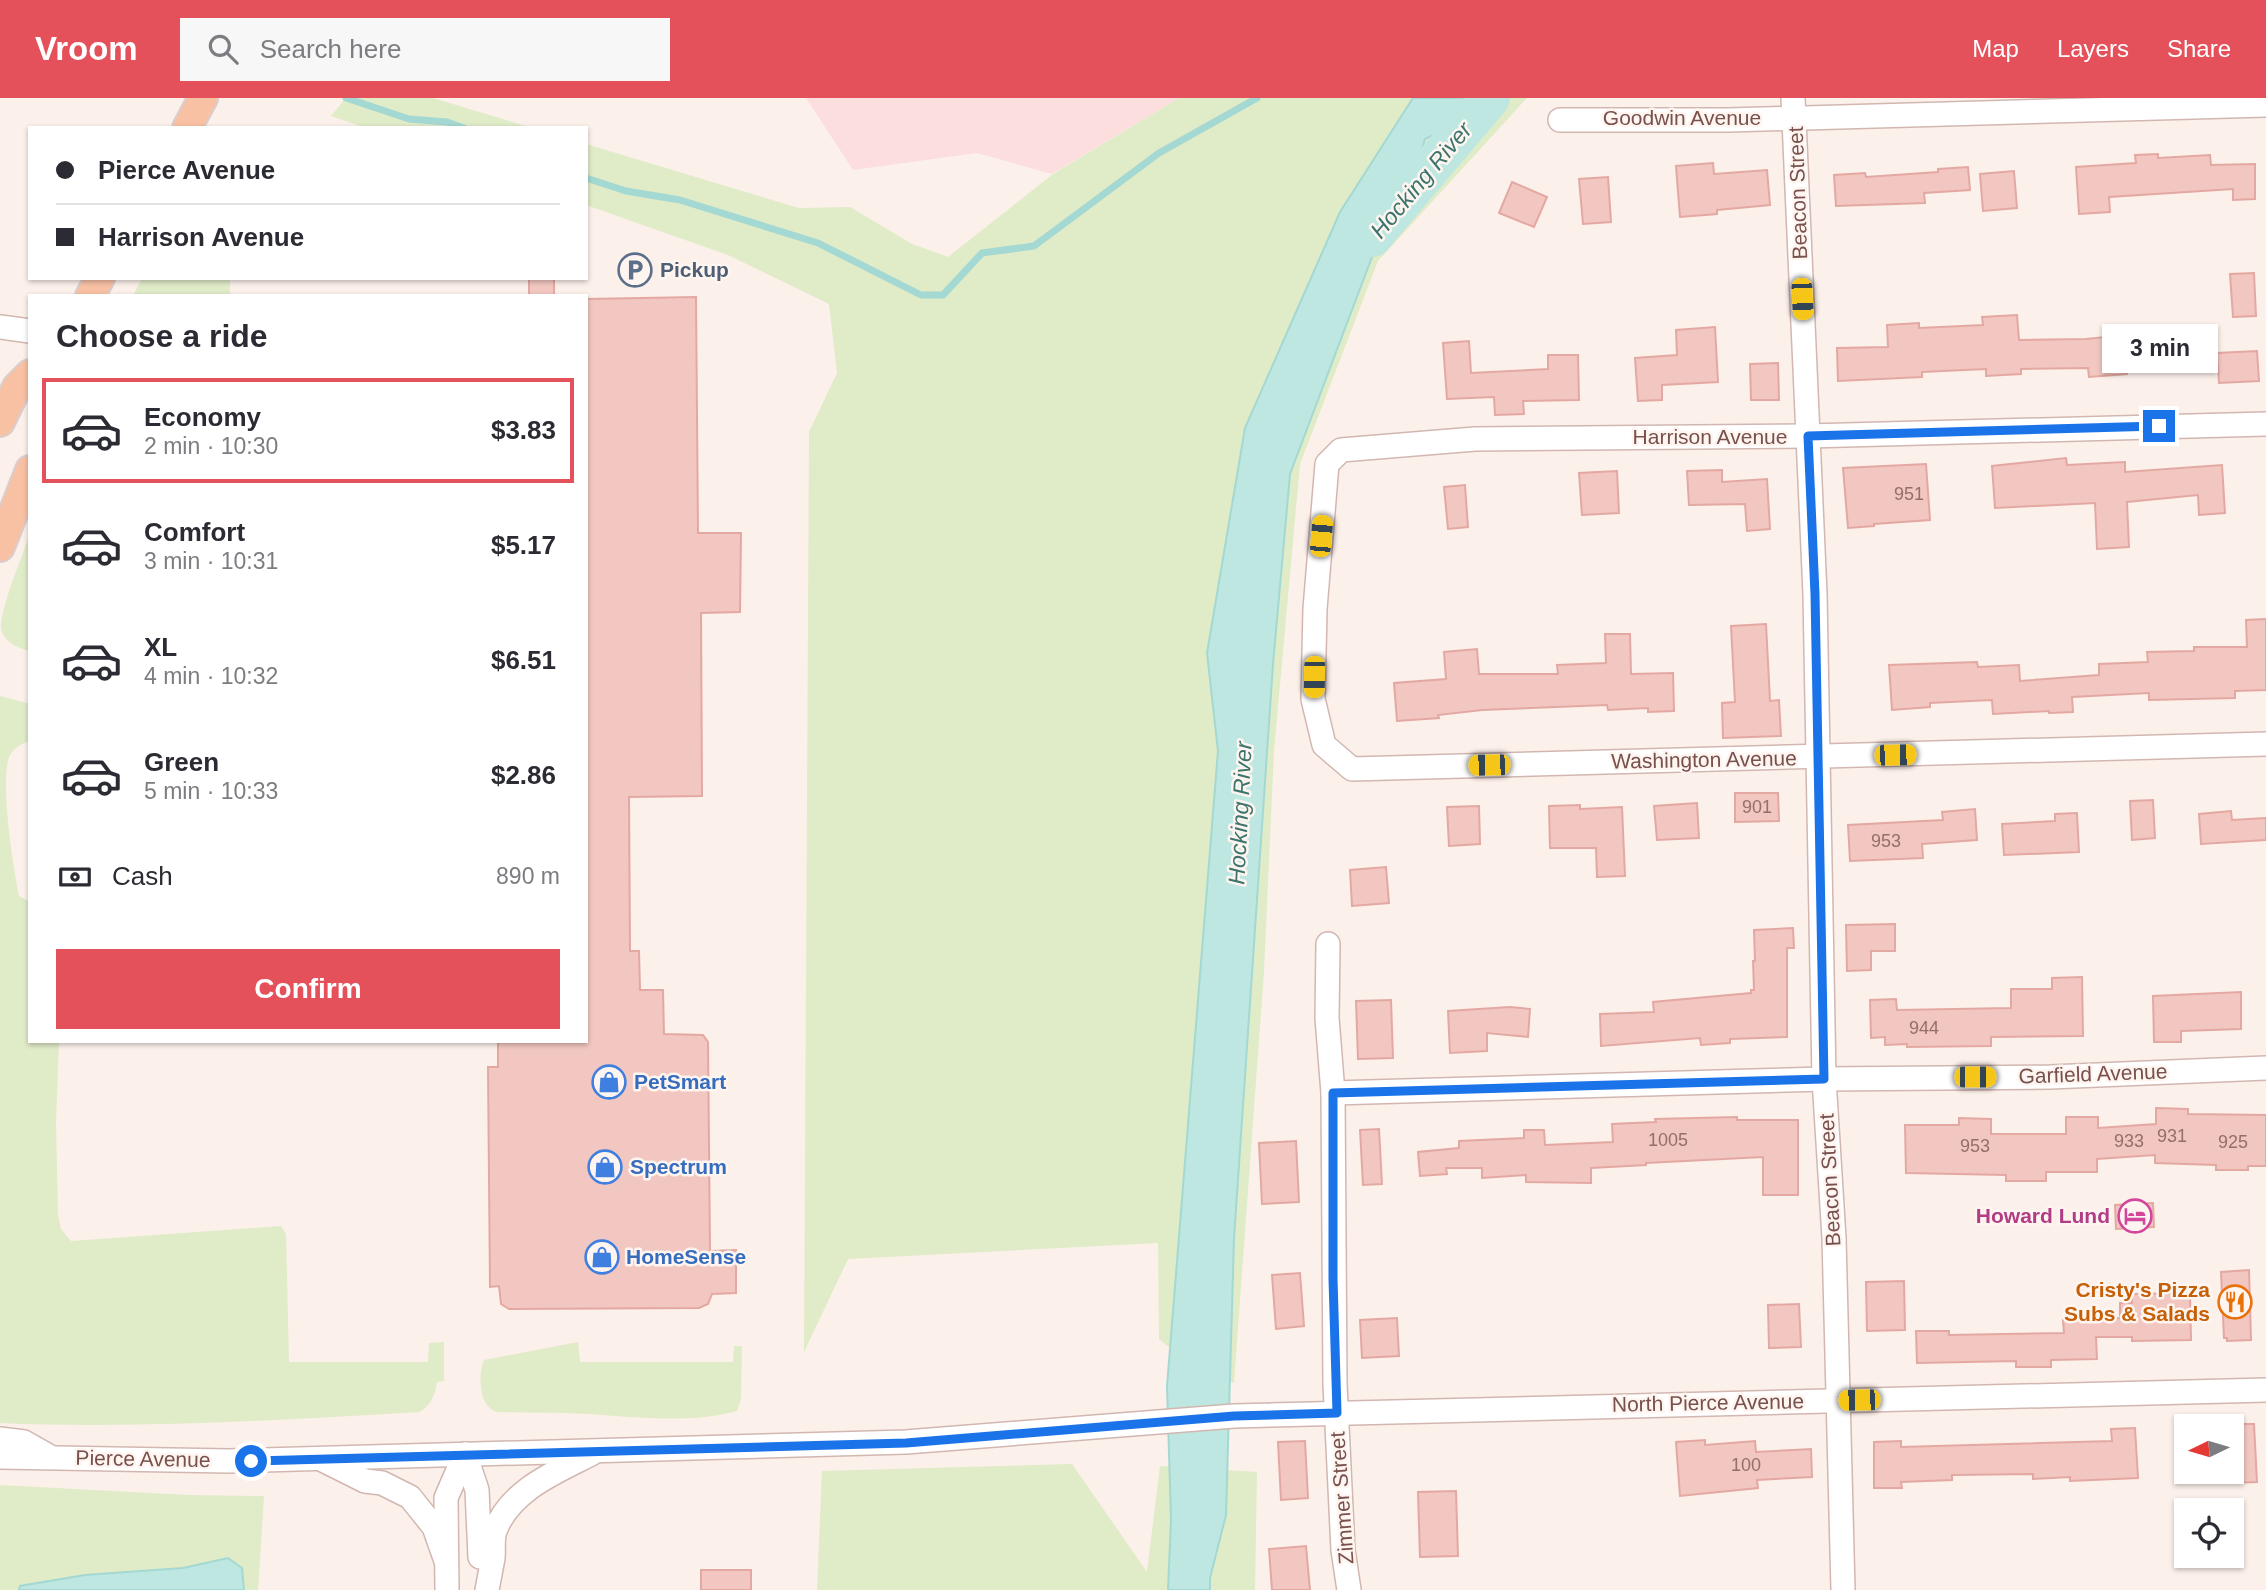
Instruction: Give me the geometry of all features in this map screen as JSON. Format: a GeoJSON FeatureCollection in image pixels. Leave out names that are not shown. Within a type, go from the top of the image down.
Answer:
{"type":"FeatureCollection","features":[{"type":"Feature","properties":{"kind":"main road"},"geometry":{"type":"LineString","coordinates":[[188,126],[203,98]]}},
{"type":"Feature","properties":{"kind":"main road"},"geometry":{"type":"LineString","coordinates":[[0,422],[17,387],[28,376]]}},
{"type":"Feature","properties":{"kind":"main road"},"geometry":{"type":"LineString","coordinates":[[0,547],[28,475]]}},
{"type":"Feature","properties":{"kind":"street","name":"Goodwin Avenue"},"geometry":{"type":"LineString","coordinates":[[1560,120],[1729,120],[1794,107],[2266,105]]}},
{"type":"Feature","properties":{"kind":"street","name":"Beacon Street"},"geometry":{"type":"LineString","coordinates":[[1794,107],[1808,436],[1824,1079],[1834,1238],[1843,1590]]}},
{"type":"Feature","properties":{"kind":"street"},"geometry":{"type":"LineString","coordinates":[[0,327],[28,331]]}},
{"type":"Feature","properties":{"kind":"street","name":"Harrison Avenue"},"geometry":{"type":"LineString","coordinates":[[1352,769],[1324,744],[1313,699],[1315,609],[1327,464],[1341,450],[1475,439],[1808,436],[2266,424]]}},
{"type":"Feature","properties":{"kind":"street","name":"Washington Avenue"},"geometry":{"type":"LineString","coordinates":[[1352,769],[2266,744]]}},
{"type":"Feature","properties":{"kind":"street","name":"Zimmer Street"},"geometry":{"type":"LineString","coordinates":[[1328,944],[1327,1018],[1333,1093],[1333,1279],[1337,1413],[1343,1550],[1349,1590]]}},
{"type":"Feature","properties":{"kind":"street","name":"Garfield Avenue"},"geometry":{"type":"LineString","coordinates":[[1333,1093],[1824,1079],[2050,1076],[2266,1068]]}},
{"type":"Feature","properties":{"kind":"street","name":"North Pierce Avenue"},"geometry":{"type":"LineString","coordinates":[[1234,1416],[2266,1390]]}},
{"type":"Feature","properties":{"kind":"street","name":"Pierce Avenue"},"geometry":{"type":"LineString","coordinates":[[0,1457],[228,1461],[906,1443],[1234,1416]]}},
{"type":"Feature","properties":{"kind":"street","name":"Pierce Avenue"},"geometry":{"type":"LineString","coordinates":[[0,1439],[24,1441],[50,1457]]}},
{"type":"Feature","properties":{"kind":"street"},"geometry":{"type":"LineString","coordinates":[[484,1590],[493,1557],[494,1534],[500,1520],[512,1505],[547,1476],[598,1450]]}},
{"type":"Feature","properties":{"kind":"street"},"geometry":{"type":"LineString","coordinates":[[465,1454],[477,1490],[484,1590]]}},
{"type":"Feature","properties":{"kind":"street"},"geometry":{"type":"LineString","coordinates":[[447,1590],[446,1498],[465,1454]]}},
{"type":"Feature","properties":{"kind":"street","name":"Pierce Avenue"},"geometry":{"type":"LineString","coordinates":[[320,1458],[365,1481],[382,1483],[410,1497],[434,1527],[446,1561]]}},
{"type":"Feature","properties":{"kind":"shaded area"},"geometry":{"type":"Polygon","coordinates":[[[806,98],[1179,98],[1052,174],[977,153],[853,170],[806,98]]]}},
{"type":"Feature","properties":{"kind":"green space"},"geometry":{"type":"Polygon","coordinates":[[[346,98],[433,98],[525,126],[360,126],[331,116],[346,98]]]}},
{"type":"Feature","properties":{"kind":"green space"},"geometry":{"type":"Polygon","coordinates":[[[1179,98],[1527,98],[1378,261],[1300,464],[1274,751],[1264,971],[1234,1383],[1200,1373],[1159,1339],[1158,1243],[848,1259],[804,1352],[809,432],[837,373],[829,304],[728,255],[588,206],[588,145],[799,208],[850,207],[912,244],[948,257],[1053,174],[1179,98]]]}},
{"type":"Feature","properties":{"kind":"green space"},"geometry":{"type":"Polygon","coordinates":[[[141,280],[230,280],[230,294],[134,294],[141,280]]]}},
{"type":"Feature","properties":{"kind":"green space"},"geometry":{"type":"Polygon","coordinates":[[[28,540],[28,650],[8,641],[1,628],[8,595],[28,540]]]}},
{"type":"Feature","properties":{"kind":"green space"},"geometry":{"type":"Polygon","coordinates":[[[0,696],[28,703],[28,742],[12,751],[9,757],[7,804],[19,896],[28,901],[28,1043],[59,1043],[56,1122],[58,1215],[61,1229],[71,1241],[281,1226],[286,1234],[289,1362],[428,1362],[429,1343],[444,1342],[444,1381],[437,1382],[432,1400],[419,1412],[157,1424],[0,1423],[0,696]]]}},
{"type":"Feature","properties":{"kind":"green space"},"geometry":{"type":"Polygon","coordinates":[[[578,1342],[580,1362],[733,1362],[734,1346],[742,1346],[741,1399],[737,1411],[700,1417],[663,1418],[496,1412],[484,1401],[481,1370],[484,1360],[578,1342]]]}},
{"type":"Feature","properties":{"kind":"green space"},"geometry":{"type":"Polygon","coordinates":[[[1072,1464],[1147,1572],[1160,1466],[1257,1472],[1255,1590],[817,1590],[822,1471],[1072,1464]]]}},
{"type":"Feature","properties":{"kind":"green space"},"geometry":{"type":"Polygon","coordinates":[[[0,1485],[188,1495],[264,1496],[258,1590],[244,1590],[242,1568],[228,1558],[183,1568],[85,1575],[21,1586],[19,1590],[0,1590],[0,1485]]]}},
{"type":"Feature","properties":{"kind":"water"},"geometry":{"type":"Polygon","coordinates":[[[1413,98],[1483,98],[1474,101],[1451,127],[1425,139],[1398,227],[1372,257],[1290,474],[1273,664],[1234,1238],[1226,1515],[1210,1578],[1210,1590],[1168,1590],[1171,1520],[1167,1386],[1218,751],[1207,653],[1245,428],[1340,212],[1413,98]]]}},
{"type":"Feature","properties":{"kind":"water"},"geometry":{"type":"Polygon","coordinates":[[[228,1558],[242,1568],[244,1590],[19,1590],[20,1586],[85,1575],[183,1568],[228,1558]]]}},
{"type":"Feature","properties":{"kind":"building"},"geometry":{"type":"Polygon","coordinates":[[[2158,154],[2158,158],[2210,155],[2211,165],[2255,164],[2255,199],[2233,200],[2233,189],[2109,197],[2110,212],[2079,214],[2076,167],[2136,163],[2135,155],[2158,154]]]}},
{"type":"Feature","properties":{"kind":"building"},"geometry":{"type":"Polygon","coordinates":[[[1713,163],[1714,174],[1767,170],[1770,205],[1680,217],[1676,166],[1713,163]]]}},
{"type":"Feature","properties":{"kind":"building"},"geometry":{"type":"Polygon","coordinates":[[[1968,167],[1970,190],[1924,193],[1925,203],[1836,206],[1834,175],[1865,173],[1866,177],[1968,167]]]}},
{"type":"Feature","properties":{"kind":"building"},"geometry":{"type":"Polygon","coordinates":[[[2014,171],[2017,208],[1983,211],[1980,174],[2014,171]]]}},
{"type":"Feature","properties":{"kind":"building"},"geometry":{"type":"Polygon","coordinates":[[[1608,177],[1611,222],[1583,224],[1579,179],[1608,177]]]}},
{"type":"Feature","properties":{"kind":"building"},"geometry":{"type":"Polygon","coordinates":[[[1512,182],[1547,197],[1534,227],[1499,213],[1512,182]]]}},
{"type":"Feature","properties":{"kind":"building"},"geometry":{"type":"Polygon","coordinates":[[[2254,273],[2256,316],[2233,317],[2230,274],[2254,273]]]}},
{"type":"Feature","properties":{"kind":"building"},"geometry":{"type":"Polygon","coordinates":[[[529,280],[554,280],[554,294],[529,294],[529,280]]]}},
{"type":"Feature","properties":{"kind":"building"},"geometry":{"type":"Polygon","coordinates":[[[696,297],[698,533],[741,533],[740,612],[701,613],[702,796],[629,797],[630,951],[639,951],[640,990],[663,990],[664,1034],[703,1035],[708,1042],[710,1251],[736,1250],[736,1293],[712,1294],[708,1304],[699,1308],[509,1309],[501,1304],[499,1286],[490,1287],[488,1067],[498,1067],[498,1043],[588,1043],[588,299],[696,297]]]}},
{"type":"Feature","properties":{"kind":"building"},"geometry":{"type":"Polygon","coordinates":[[[2017,315],[2019,340],[2086,339],[2125,335],[2127,374],[2089,377],[2088,368],[2021,369],[2021,374],[1986,376],[1986,369],[1922,372],[1922,377],[1838,381],[1837,348],[1888,347],[1887,325],[1919,323],[1919,328],[1983,325],[1982,317],[2017,315]]]}},
{"type":"Feature","properties":{"kind":"building"},"geometry":{"type":"Polygon","coordinates":[[[1715,327],[1718,382],[1662,385],[1662,400],[1638,401],[1635,358],[1677,355],[1676,330],[1715,327]]]}},
{"type":"Feature","properties":{"kind":"building"},"geometry":{"type":"Polygon","coordinates":[[[1469,341],[1471,373],[1548,369],[1548,355],[1578,355],[1579,400],[1523,401],[1524,414],[1495,415],[1494,397],[1447,399],[1443,343],[1469,341]]]}},
{"type":"Feature","properties":{"kind":"building"},"geometry":{"type":"Polygon","coordinates":[[[2257,351],[2259,381],[2219,383],[2217,353],[2257,351]]]}},
{"type":"Feature","properties":{"kind":"building"},"geometry":{"type":"Polygon","coordinates":[[[1778,363],[1779,400],[1751,400],[1750,364],[1778,363]]]}},
{"type":"Feature","properties":{"kind":"building"},"geometry":{"type":"Polygon","coordinates":[[[2066,458],[2067,465],[2125,462],[2125,472],[2222,465],[2225,513],[2199,515],[2198,495],[2127,502],[2129,547],[2097,549],[2095,503],[1995,508],[1992,466],[2066,458]]]}},
{"type":"Feature","properties":{"kind":"building"},"geometry":{"type":"Polygon","coordinates":[[[1926,464],[1930,520],[1848,528],[1843,468],[1926,464]]]}},
{"type":"Feature","properties":{"kind":"building"},"geometry":{"type":"Polygon","coordinates":[[[1722,470],[1722,482],[1767,479],[1770,529],[1747,531],[1745,504],[1689,505],[1687,471],[1722,470]]]}},
{"type":"Feature","properties":{"kind":"building"},"geometry":{"type":"Polygon","coordinates":[[[1617,471],[1619,513],[1582,515],[1579,473],[1617,471]]]}},
{"type":"Feature","properties":{"kind":"building"},"geometry":{"type":"Polygon","coordinates":[[[1465,485],[1468,527],[1448,529],[1444,487],[1465,485]]]}},
{"type":"Feature","properties":{"kind":"building"},"geometry":{"type":"Polygon","coordinates":[[[2266,619],[2266,690],[2235,691],[2235,698],[2149,700],[2149,693],[2072,697],[2073,712],[2049,713],[1993,714],[1992,700],[1930,703],[1930,707],[1892,710],[1889,665],[1977,662],[1978,667],[2019,665],[2020,681],[2099,675],[2099,664],[2148,662],[2147,652],[2194,651],[2194,647],[2247,647],[2246,620],[2266,619]]]}},
{"type":"Feature","properties":{"kind":"building"},"geometry":{"type":"Polygon","coordinates":[[[1766,624],[1770,701],[1779,700],[1781,736],[1723,738],[1722,703],[1735,702],[1731,626],[1766,624]]]}},
{"type":"Feature","properties":{"kind":"building"},"geometry":{"type":"Polygon","coordinates":[[[1605,634],[1630,634],[1631,674],[1673,673],[1674,711],[1648,712],[1648,708],[1608,710],[1607,705],[1482,710],[1438,715],[1439,718],[1397,721],[1394,683],[1446,679],[1444,652],[1477,649],[1479,674],[1558,674],[1557,665],[1606,663],[1605,634]]]}},
{"type":"Feature","properties":{"kind":"building"},"geometry":{"type":"Polygon","coordinates":[[[1735,793],[1778,793],[1779,821],[1735,822],[1735,793]]]}},
{"type":"Feature","properties":{"kind":"building"},"geometry":{"type":"Polygon","coordinates":[[[2153,800],[2155,838],[2132,840],[2130,801],[2153,800]]]}},
{"type":"Feature","properties":{"kind":"building"},"geometry":{"type":"Polygon","coordinates":[[[1697,803],[1699,838],[1657,840],[1654,806],[1697,803]]]}},
{"type":"Feature","properties":{"kind":"building"},"geometry":{"type":"Polygon","coordinates":[[[1580,805],[1580,809],[1622,807],[1625,876],[1597,877],[1596,848],[1550,848],[1549,806],[1580,805]]]}},
{"type":"Feature","properties":{"kind":"building"},"geometry":{"type":"Polygon","coordinates":[[[1479,806],[1480,844],[1449,846],[1447,807],[1479,806]]]}},
{"type":"Feature","properties":{"kind":"building"},"geometry":{"type":"Polygon","coordinates":[[[1975,809],[1977,840],[1922,844],[1923,858],[1850,861],[1848,825],[1943,820],[1942,812],[1975,809]]]}},
{"type":"Feature","properties":{"kind":"building"},"geometry":{"type":"Polygon","coordinates":[[[2231,811],[2232,820],[2266,818],[2266,840],[2201,844],[2199,814],[2231,811]]]}},
{"type":"Feature","properties":{"kind":"building"},"geometry":{"type":"Polygon","coordinates":[[[2077,813],[2079,852],[2004,855],[2002,824],[2055,821],[2055,814],[2077,813]]]}},
{"type":"Feature","properties":{"kind":"building"},"geometry":{"type":"Polygon","coordinates":[[[1386,867],[1389,903],[1352,906],[1350,870],[1386,867]]]}},
{"type":"Feature","properties":{"kind":"building"},"geometry":{"type":"Polygon","coordinates":[[[1895,924],[1895,951],[1871,951],[1871,970],[1847,971],[1846,925],[1895,924]]]}},
{"type":"Feature","properties":{"kind":"building"},"geometry":{"type":"Polygon","coordinates":[[[1793,928],[1794,948],[1787,948],[1787,1037],[1730,1039],[1730,1043],[1701,1045],[1700,1038],[1601,1046],[1600,1014],[1654,1012],[1653,1002],[1751,993],[1751,990],[1754,990],[1754,930],[1793,928]]]}},
{"type":"Feature","properties":{"kind":"building"},"geometry":{"type":"Polygon","coordinates":[[[2082,977],[2083,1036],[1991,1037],[1991,1046],[1907,1047],[1907,1044],[1885,1045],[1885,1037],[1871,1038],[1870,1000],[1896,999],[1897,1010],[2011,1008],[2011,989],[2052,989],[2052,978],[2082,977]]]}},
{"type":"Feature","properties":{"kind":"building"},"geometry":{"type":"Polygon","coordinates":[[[2241,992],[2241,1029],[2181,1031],[2181,1042],[2154,1042],[2153,996],[2241,992]]]}},
{"type":"Feature","properties":{"kind":"building"},"geometry":{"type":"Polygon","coordinates":[[[1391,1000],[1393,1058],[1358,1059],[1356,1001],[1391,1000]]]}},
{"type":"Feature","properties":{"kind":"building"},"geometry":{"type":"Polygon","coordinates":[[[1510,1007],[1530,1009],[1528,1037],[1487,1033],[1487,1051],[1450,1053],[1448,1011],[1510,1007]]]}},
{"type":"Feature","properties":{"kind":"building"},"geometry":{"type":"Polygon","coordinates":[[[2156,1108],[2188,1109],[2188,1114],[2266,1115],[2266,1166],[2248,1166],[2248,1170],[2216,1170],[2216,1165],[2155,1163],[2155,1155],[2097,1159],[2097,1172],[2046,1172],[2046,1181],[2006,1181],[2006,1175],[1906,1173],[1905,1125],[1959,1125],[1959,1118],[1991,1119],[1991,1134],[2066,1134],[2066,1117],[2098,1117],[2098,1128],[2156,1124],[2156,1108]]]}},
{"type":"Feature","properties":{"kind":"building"},"geometry":{"type":"Polygon","coordinates":[[[1737,1117],[1737,1120],[1798,1120],[1798,1195],[1763,1195],[1763,1157],[1591,1168],[1591,1183],[1526,1182],[1526,1175],[1482,1178],[1482,1168],[1446,1168],[1447,1174],[1420,1176],[1418,1152],[1459,1148],[1459,1141],[1524,1138],[1524,1130],[1544,1130],[1545,1145],[1613,1142],[1612,1124],[1656,1122],[1655,1119],[1737,1117]]]}},
{"type":"Feature","properties":{"kind":"building"},"geometry":{"type":"Polygon","coordinates":[[[1379,1129],[1382,1184],[1363,1185],[1360,1130],[1379,1129]]]}},
{"type":"Feature","properties":{"kind":"building"},"geometry":{"type":"Polygon","coordinates":[[[1296,1141],[1299,1202],[1262,1204],[1259,1143],[1296,1141]]]}},
{"type":"Feature","properties":{"kind":"building","name":"Howard Lund"},"geometry":{"type":"Polygon","coordinates":[[[2153,1203],[2154,1227],[2116,1229],[2115,1205],[2153,1203]]]}},
{"type":"Feature","properties":{"kind":"building","name":"Cristy's Pizza Subs & Salads"},"geometry":{"type":"Polygon","coordinates":[[[2249,1270],[2251,1340],[2227,1341],[2227,1338],[2224,1338],[2221,1272],[2249,1270]]]}},
{"type":"Feature","properties":{"kind":"building"},"geometry":{"type":"Polygon","coordinates":[[[1300,1273],[1304,1326],[1276,1329],[1272,1275],[1300,1273]]]}},
{"type":"Feature","properties":{"kind":"building"},"geometry":{"type":"Polygon","coordinates":[[[1904,1281],[1905,1330],[1867,1331],[1866,1282],[1904,1281]]]}},
{"type":"Feature","properties":{"kind":"building"},"geometry":{"type":"Polygon","coordinates":[[[2190,1293],[2191,1340],[2132,1341],[2132,1337],[2096,1337],[2097,1359],[2051,1360],[2051,1367],[2016,1367],[2016,1361],[1917,1363],[1916,1331],[1949,1331],[1949,1335],[2064,1333],[2063,1320],[2120,1318],[2120,1303],[2132,1303],[2132,1294],[2190,1293]]]}},
{"type":"Feature","properties":{"kind":"building"},"geometry":{"type":"Polygon","coordinates":[[[1799,1304],[1801,1347],[1769,1348],[1768,1305],[1799,1304]]]}},
{"type":"Feature","properties":{"kind":"building"},"geometry":{"type":"Polygon","coordinates":[[[1397,1318],[1399,1356],[1362,1358],[1360,1320],[1397,1318]]]}},
{"type":"Feature","properties":{"kind":"building"},"geometry":{"type":"Polygon","coordinates":[[[2244,1424],[2254,1424],[2257,1482],[2244,1482],[2244,1424]]]}},
{"type":"Feature","properties":{"kind":"building"},"geometry":{"type":"Polygon","coordinates":[[[2135,1428],[2138,1478],[2070,1481],[2070,1477],[2033,1479],[2033,1474],[1952,1475],[1952,1480],[1901,1482],[1902,1488],[1874,1488],[1874,1442],[1901,1441],[1901,1447],[2112,1441],[2111,1429],[2135,1428]]]}},
{"type":"Feature","properties":{"kind":"building"},"geometry":{"type":"Polygon","coordinates":[[[1705,1440],[1705,1445],[1755,1441],[1756,1452],[1811,1449],[1812,1477],[1757,1480],[1758,1488],[1680,1496],[1676,1442],[1705,1440]]]}},
{"type":"Feature","properties":{"kind":"building"},"geometry":{"type":"Polygon","coordinates":[[[1305,1441],[1308,1498],[1281,1500],[1278,1442],[1305,1441]]]}},
{"type":"Feature","properties":{"kind":"building"},"geometry":{"type":"Polygon","coordinates":[[[1456,1491],[1458,1556],[1420,1557],[1418,1492],[1456,1491]]]}},
{"type":"Feature","properties":{"kind":"building"},"geometry":{"type":"Polygon","coordinates":[[[1306,1546],[1310,1590],[1272,1590],[1269,1549],[1306,1546]]]}},
{"type":"Feature","properties":{"kind":"building"},"geometry":{"type":"Polygon","coordinates":[[[701,1570],[751,1570],[751,1590],[701,1590],[701,1570]]]}},
{"type":"Feature","properties":{"kind":"waterway"},"geometry":{"type":"LineString","coordinates":[[346,98],[409,119],[447,122],[458,126]]}},
{"type":"Feature","properties":{"kind":"waterway"},"geometry":{"type":"LineString","coordinates":[[588,179],[626,191],[680,200],[818,243],[921,295],[943,295],[982,253],[1034,246],[1159,153],[1257,98]]}},
{"type":"Feature","properties":{"kind":"waterway","name":"Hocking River"},"geometry":{"type":"LineString","coordinates":[[1372,237],[1490,98]]}},
{"type":"Feature","properties":{"kind":"place","name":"Pickup"},"geometry":{"type":"Point","coordinates":[635,270]}},
{"type":"Feature","properties":{"kind":"place","name":"PetSmart"},"geometry":{"type":"Point","coordinates":[609,1082]}},
{"type":"Feature","properties":{"kind":"place","name":"Spectrum"},"geometry":{"type":"Point","coordinates":[605,1167]}},
{"type":"Feature","properties":{"kind":"place","name":"Howard Lund"},"geometry":{"type":"Point","coordinates":[2135,1216]}},
{"type":"Feature","properties":{"kind":"place","name":"HomeSense"},"geometry":{"type":"Point","coordinates":[602,1257]}},
{"type":"Feature","properties":{"kind":"place","name":"Cristy's Pizza Subs & Salads"},"geometry":{"type":"Point","coordinates":[2235,1302]}},
{"type":"Feature","properties":{"kind":"route"},"geometry":{"type":"LineString","coordinates":[[251,1461],[906,1443],[1234,1416],[1337,1413],[1333,1279],[1333,1093],[1824,1079],[1815,594],[1808,436],[2159,426]]}}]}
